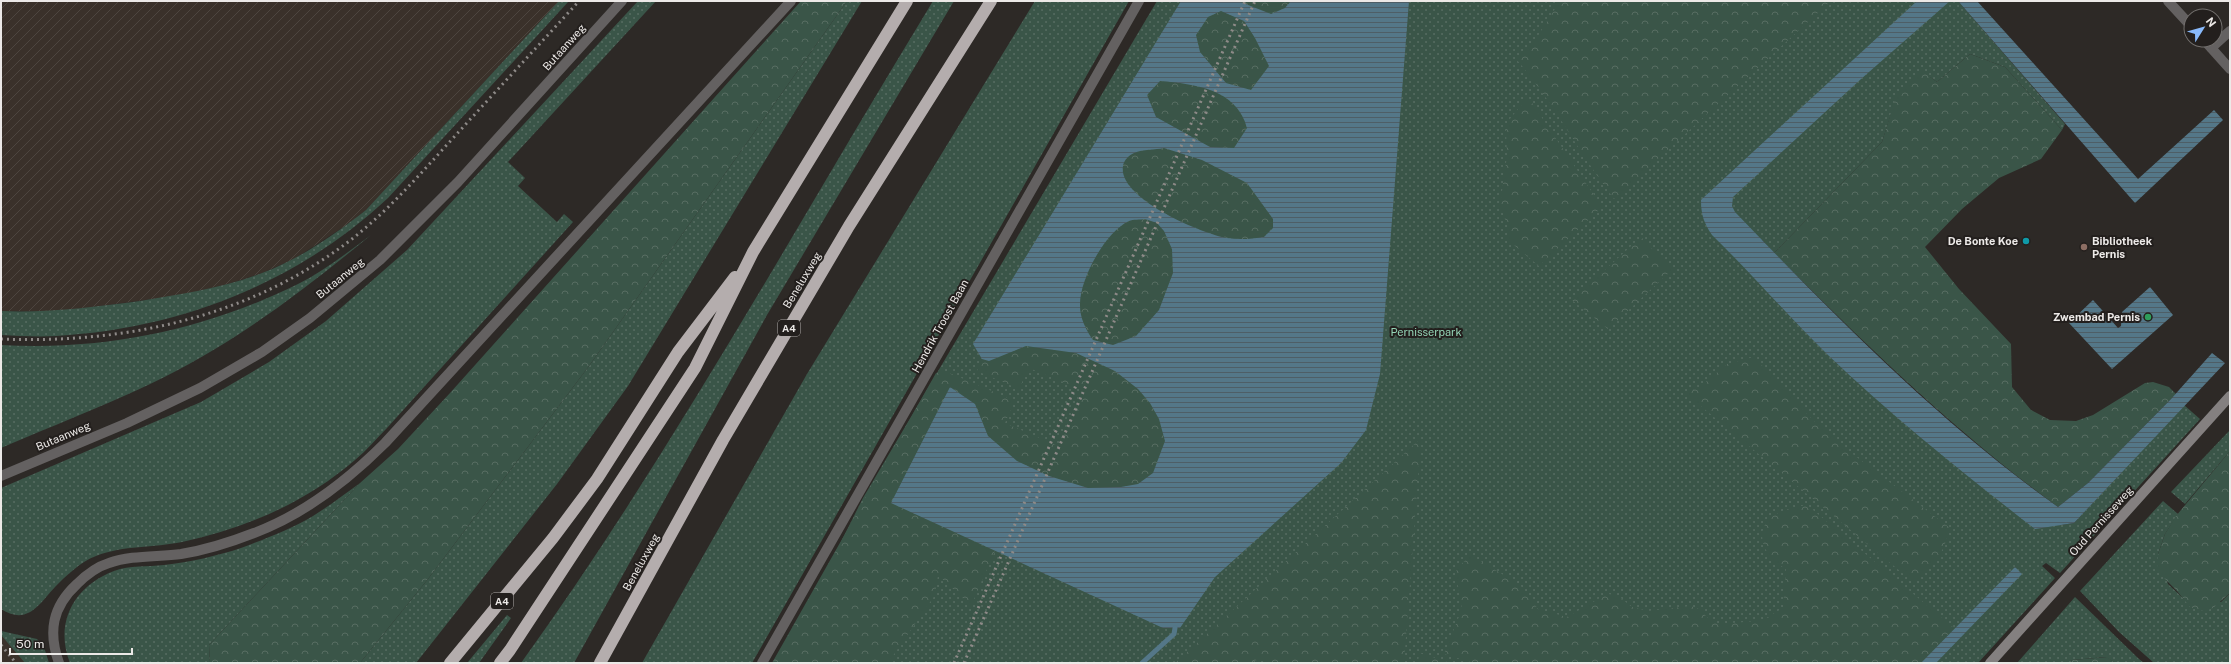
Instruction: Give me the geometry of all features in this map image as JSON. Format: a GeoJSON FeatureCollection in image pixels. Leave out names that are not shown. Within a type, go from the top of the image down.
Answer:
{"type":"FeatureCollection","features":[{"type":"Feature","properties":{"kind":"highway","name":"A4"},"geometry":{"type":"LineString","coordinates":[[450,663],[543,550],[597,479],[678,352],[753,252],[907,1]]}},
{"type":"Feature","properties":{"kind":"highway","name":"Beneluxweg"},"geometry":{"type":"LineString","coordinates":[[600,663],[723,440],[845,232],[991,1]]}},
{"type":"Feature","properties":{"kind":"highway","name":"A4"},"geometry":{"type":"LineString","coordinates":[[500,663],[696,368],[753,252]]}},
{"type":"Feature","properties":{"kind":"street","name":"Butaanweg"},"geometry":{"type":"LineString","coordinates":[[1,476],[127,423],[200,388],[262,352],[310,318],[380,260],[458,182],[622,1]]}},
{"type":"Feature","properties":{"kind":"street"},"geometry":{"type":"LineString","coordinates":[[59,663],[52,636],[55,612],[72,588],[96,568],[110,562],[199,550],[254,533],[291,517],[320,499],[356,472],[396,432],[791,1]]}},
{"type":"Feature","properties":{"kind":"street","name":"Hendrik Troost Baan"},"geometry":{"type":"LineString","coordinates":[[762,663],[1139,1]]}},
{"type":"Feature","properties":{"kind":"street"},"geometry":{"type":"LineString","coordinates":[[2168,1],[2183,17]]}},
{"type":"Feature","properties":{"kind":"street"},"geometry":{"type":"LineString","coordinates":[[2212,48],[2230,69]]}},
{"type":"Feature","properties":{"kind":"street","name":"Oud Pernisseweg"},"geometry":{"type":"LineString","coordinates":[[1990,663],[2230,396]]}},
{"type":"Feature","properties":{"kind":"shaded area"},"geometry":{"type":"Polygon","coordinates":[[[1,1],[559,1],[366,210],[345,226],[294,259],[262,273],[228,284],[181,295],[63,311],[1,311],[1,1]]]}},
{"type":"Feature","properties":{"kind":"shaded area"},"geometry":{"type":"Polygon","coordinates":[[[1,633],[33,663],[1,663],[1,633]]]}},
{"type":"Feature","properties":{"kind":"green space"},"geometry":{"type":"Polygon","coordinates":[[[559,1],[569,1],[388,198],[353,228],[315,254],[276,277],[234,296],[192,312],[102,332],[56,336],[1,335],[1,311],[36,311],[88,307],[140,301],[186,293],[217,287],[262,273],[303,254],[366,210],[559,1]]]}},
{"type":"Feature","properties":{"kind":"green space"},"geometry":{"type":"Polygon","coordinates":[[[638,1],[656,1],[508,162],[525,178],[518,186],[557,222],[564,214],[573,222],[364,452],[316,489],[274,512],[229,529],[182,542],[107,552],[84,562],[55,587],[32,611],[19,615],[10,614],[1,609],[1,488],[201,402],[269,362],[326,321],[407,250],[638,1]]]}},
{"type":"Feature","properties":{"kind":"green space"},"geometry":{"type":"Polygon","coordinates":[[[801,1],[847,1],[589,366],[428,579],[360,663],[210,663],[209,645],[360,483],[398,449],[450,393],[801,1]]]}},
{"type":"Feature","properties":{"kind":"green space"},"geometry":{"type":"Polygon","coordinates":[[[847,1],[862,1],[628,386],[557,484],[416,663],[360,663],[428,579],[589,366],[847,1]]]}},
{"type":"Feature","properties":{"kind":"green space"},"geometry":{"type":"Polygon","coordinates":[[[933,1],[954,1],[767,315],[574,663],[521,663],[631,502],[683,419],[933,1]]]}},
{"type":"Feature","properties":{"kind":"green space"},"geometry":{"type":"Polygon","coordinates":[[[1035,1],[1129,1],[752,663],[642,663],[807,374],[1035,1]]]}},
{"type":"Feature","properties":{"kind":"green space","name":"Pernisserpark"},"geometry":{"type":"Polygon","coordinates":[[[1157,1],[1958,1],[2065,124],[2062,130],[2005,67],[1970,54],[1937,82],[1930,77],[1891,114],[1882,142],[1774,253],[1762,240],[1753,248],[2061,525],[2074,523],[2184,405],[2200,419],[2060,573],[2046,563],[2042,566],[2055,578],[1978,663],[780,663],[863,498],[1157,1]]]}},
{"type":"Feature","properties":{"kind":"green space"},"geometry":{"type":"Polygon","coordinates":[[[1238,1],[1291,1],[1285,8],[1271,14],[1238,1]]]}},
{"type":"Feature","properties":{"kind":"green space"},"geometry":{"type":"Polygon","coordinates":[[[1557,1],[1831,1],[1614,199],[1555,111],[1517,60],[1536,39],[1556,7],[1557,1]]]}},
{"type":"Feature","properties":{"kind":"green space"},"geometry":{"type":"Polygon","coordinates":[[[1221,11],[1243,21],[1255,38],[1269,66],[1251,90],[1226,83],[1200,52],[1196,35],[1208,17],[1221,11]]]}},
{"type":"Feature","properties":{"kind":"green space"},"geometry":{"type":"Polygon","coordinates":[[[1970,54],[2005,67],[2062,130],[2041,159],[1999,178],[1962,209],[1925,247],[1959,289],[2011,344],[2012,387],[2031,410],[2050,420],[2076,421],[2093,415],[2145,383],[2153,382],[2169,387],[2176,394],[2088,483],[2058,507],[1983,448],[1911,386],[1774,253],[1882,142],[1897,93],[1921,70],[1937,82],[1970,54]]]}},
{"type":"Feature","properties":{"kind":"green space"},"geometry":{"type":"Polygon","coordinates":[[[1160,81],[1187,84],[1213,91],[1234,105],[1242,115],[1247,128],[1234,148],[1210,147],[1155,117],[1147,95],[1160,81]]]}},
{"type":"Feature","properties":{"kind":"green space"},"geometry":{"type":"Polygon","coordinates":[[[1528,97],[1602,207],[1539,266],[1509,241],[1509,231],[1500,205],[1507,156],[1506,128],[1509,120],[1528,97]]]}},
{"type":"Feature","properties":{"kind":"green space"},"geometry":{"type":"Polygon","coordinates":[[[1164,148],[1202,160],[1247,183],[1273,219],[1273,227],[1264,237],[1246,239],[1228,238],[1200,230],[1182,222],[1147,202],[1133,190],[1125,178],[1123,166],[1124,162],[1134,153],[1164,148]]]}},
{"type":"Feature","properties":{"kind":"green space"},"geometry":{"type":"Polygon","coordinates":[[[1144,219],[1157,223],[1164,231],[1172,249],[1173,273],[1159,311],[1136,336],[1113,345],[1093,340],[1084,324],[1080,310],[1081,295],[1089,270],[1095,258],[1111,235],[1131,220],[1144,219]]]}},
{"type":"Feature","properties":{"kind":"green space"},"geometry":{"type":"Polygon","coordinates":[[[371,235],[275,309],[190,364],[110,402],[1,448],[1,345],[40,346],[116,340],[153,334],[227,314],[263,300],[308,279],[345,255],[371,235]]]}},
{"type":"Feature","properties":{"kind":"green space"},"geometry":{"type":"Polygon","coordinates":[[[1641,237],[1672,270],[1608,329],[1572,300],[1641,237]]]}},
{"type":"Feature","properties":{"kind":"green space"},"geometry":{"type":"Polygon","coordinates":[[[1026,346],[1076,353],[1115,371],[1138,389],[1150,403],[1159,419],[1165,441],[1153,473],[1138,484],[1121,487],[1088,488],[1049,476],[1017,461],[988,436],[975,404],[891,503],[995,551],[971,606],[938,575],[935,595],[888,663],[772,663],[936,373],[945,371],[1015,401],[1005,423],[1058,446],[1082,390],[1029,368],[1019,389],[977,371],[982,359],[989,361],[1026,346]]]}},
{"type":"Feature","properties":{"kind":"green space"},"geometry":{"type":"Polygon","coordinates":[[[1754,357],[1811,418],[1838,443],[1950,528],[1941,553],[1932,565],[1920,576],[1912,581],[1685,393],[1700,387],[1727,364],[1754,357]]]}},
{"type":"Feature","properties":{"kind":"green space"},"geometry":{"type":"Polygon","coordinates":[[[2230,430],[2230,451],[2185,504],[2171,492],[2230,430]]]}},
{"type":"Feature","properties":{"kind":"green space"},"geometry":{"type":"Polygon","coordinates":[[[1421,438],[1404,663],[1271,663],[1259,660],[1252,663],[1175,663],[1421,438]]]}},
{"type":"Feature","properties":{"kind":"green space"},"geometry":{"type":"Polygon","coordinates":[[[2230,451],[2230,593],[2213,608],[2205,611],[2197,610],[2190,607],[2157,569],[2158,554],[2165,534],[2176,516],[2230,451]]]}},
{"type":"Feature","properties":{"kind":"green space"},"geometry":{"type":"Polygon","coordinates":[[[360,483],[209,645],[210,663],[70,663],[64,634],[66,620],[78,596],[88,586],[100,578],[120,569],[184,562],[241,548],[278,534],[305,521],[360,483]]]}},
{"type":"Feature","properties":{"kind":"green space"},"geometry":{"type":"Polygon","coordinates":[[[2163,501],[2178,514],[2165,534],[2158,554],[2168,584],[2184,599],[2221,602],[2230,593],[2230,663],[2154,663],[2119,632],[2080,591],[2163,501]]]}},
{"type":"Feature","properties":{"kind":"green space"},"geometry":{"type":"Polygon","coordinates":[[[1807,505],[1954,628],[1921,663],[1474,663],[1444,654],[1462,609],[1456,574],[1457,568],[1469,557],[1474,557],[1520,585],[1538,609],[1567,617],[1607,594],[1617,595],[1632,607],[1648,611],[1691,606],[1699,609],[1712,622],[1719,624],[1757,621],[1766,618],[1783,608],[1786,569],[1778,564],[1766,550],[1762,533],[1770,518],[1780,512],[1807,505]]]}},
{"type":"Feature","properties":{"kind":"green space"},"geometry":{"type":"Polygon","coordinates":[[[2075,597],[2144,663],[2115,663],[2106,657],[2072,660],[2070,663],[2017,663],[2075,597]]]}},
{"type":"Feature","properties":{"kind":"green space"},"geometry":{"type":"Polygon","coordinates":[[[507,615],[511,618],[479,663],[467,663],[507,615]]]}},
{"type":"Feature","properties":{"kind":"green space"},"geometry":{"type":"Polygon","coordinates":[[[1,631],[37,639],[44,647],[49,663],[25,663],[1,635],[1,631]]]}},
{"type":"Feature","properties":{"kind":"green space"},"geometry":{"type":"Polygon","coordinates":[[[1419,653],[1452,663],[1418,663],[1419,653]]]}},
{"type":"Feature","properties":{"kind":"green space"},"geometry":{"type":"Polygon","coordinates":[[[2107,657],[2115,663],[2070,663],[2072,660],[2107,657]]]}},
{"type":"Feature","properties":{"kind":"water"},"geometry":{"type":"Polygon","coordinates":[[[1181,1],[1238,1],[1271,14],[1285,8],[1291,1],[1409,1],[1380,374],[1366,430],[1341,463],[1215,577],[1180,628],[1163,628],[891,503],[950,387],[975,404],[988,436],[1017,461],[1049,476],[1088,488],[1121,487],[1138,484],[1153,473],[1165,441],[1159,419],[1150,403],[1138,389],[1115,371],[1076,353],[1026,346],[989,361],[982,359],[973,344],[1181,1]],[[1221,11],[1208,17],[1196,35],[1200,52],[1226,83],[1251,90],[1269,66],[1255,38],[1244,21],[1221,11]],[[1160,81],[1147,95],[1156,117],[1210,147],[1234,148],[1247,128],[1242,115],[1234,105],[1213,91],[1187,84],[1160,81]],[[1164,148],[1141,151],[1130,155],[1124,162],[1123,166],[1125,178],[1133,190],[1147,202],[1163,212],[1199,230],[1227,238],[1246,239],[1264,237],[1273,228],[1273,219],[1247,183],[1202,160],[1164,148]],[[1145,219],[1131,220],[1111,235],[1095,258],[1084,283],[1081,295],[1081,315],[1093,340],[1113,345],[1136,336],[1159,310],[1173,273],[1172,249],[1164,231],[1157,223],[1145,219]]]}},
{"type":"Feature","properties":{"kind":"water"},"geometry":{"type":"Polygon","coordinates":[[[1917,1],[1950,1],[1861,79],[1733,197],[1732,206],[1735,212],[1850,329],[1930,404],[2014,474],[2058,507],[2088,483],[2171,399],[2212,353],[2225,363],[2074,523],[2035,529],[1929,445],[1878,401],[1813,340],[1712,235],[1704,219],[1701,200],[1917,1]]]}},
{"type":"Feature","properties":{"kind":"water"},"geometry":{"type":"Polygon","coordinates":[[[1958,1],[1977,1],[2138,179],[2214,110],[2223,120],[2135,203],[1958,1]]]}},
{"type":"Feature","properties":{"kind":"water"},"geometry":{"type":"Polygon","coordinates":[[[2150,287],[2173,315],[2112,369],[2069,323],[2093,300],[2118,328],[2121,326],[2122,312],[2150,287]]]}},
{"type":"Feature","properties":{"kind":"water"},"geometry":{"type":"Polygon","coordinates":[[[2015,567],[2022,574],[1936,663],[1921,663],[2015,567]]]}},
{"type":"Feature","properties":{"kind":"waterway"},"geometry":{"type":"LineString","coordinates":[[1142,663],[1174,634],[1175,628]]}},
{"type":"Feature","properties":{"kind":"railway"},"geometry":{"type":"LineString","coordinates":[[1,339],[92,337],[137,331],[181,321],[224,308],[266,291],[306,270],[344,245],[388,207],[416,179],[579,1]]}},
{"type":"Feature","properties":{"kind":"railway"},"geometry":{"type":"LineString","coordinates":[[954,663],[1245,1]]}},
{"type":"Feature","properties":{"kind":"railway"},"geometry":{"type":"LineString","coordinates":[[964,663],[1255,1]]}},
{"type":"Feature","properties":{"kind":"railway"},"geometry":{"type":"LineString","coordinates":[[1,645],[16,663]]}},
{"type":"Feature","properties":{"kind":"place","name":"De Bonte Koe"},"geometry":{"type":"Point","coordinates":[2026,241]}},
{"type":"Feature","properties":{"kind":"place","name":"Bibliotheek Pernis"},"geometry":{"type":"Point","coordinates":[2084,247]}},
{"type":"Feature","properties":{"kind":"place","name":"Zwembad Pernis"},"geometry":{"type":"Point","coordinates":[2148,317]}}]}
